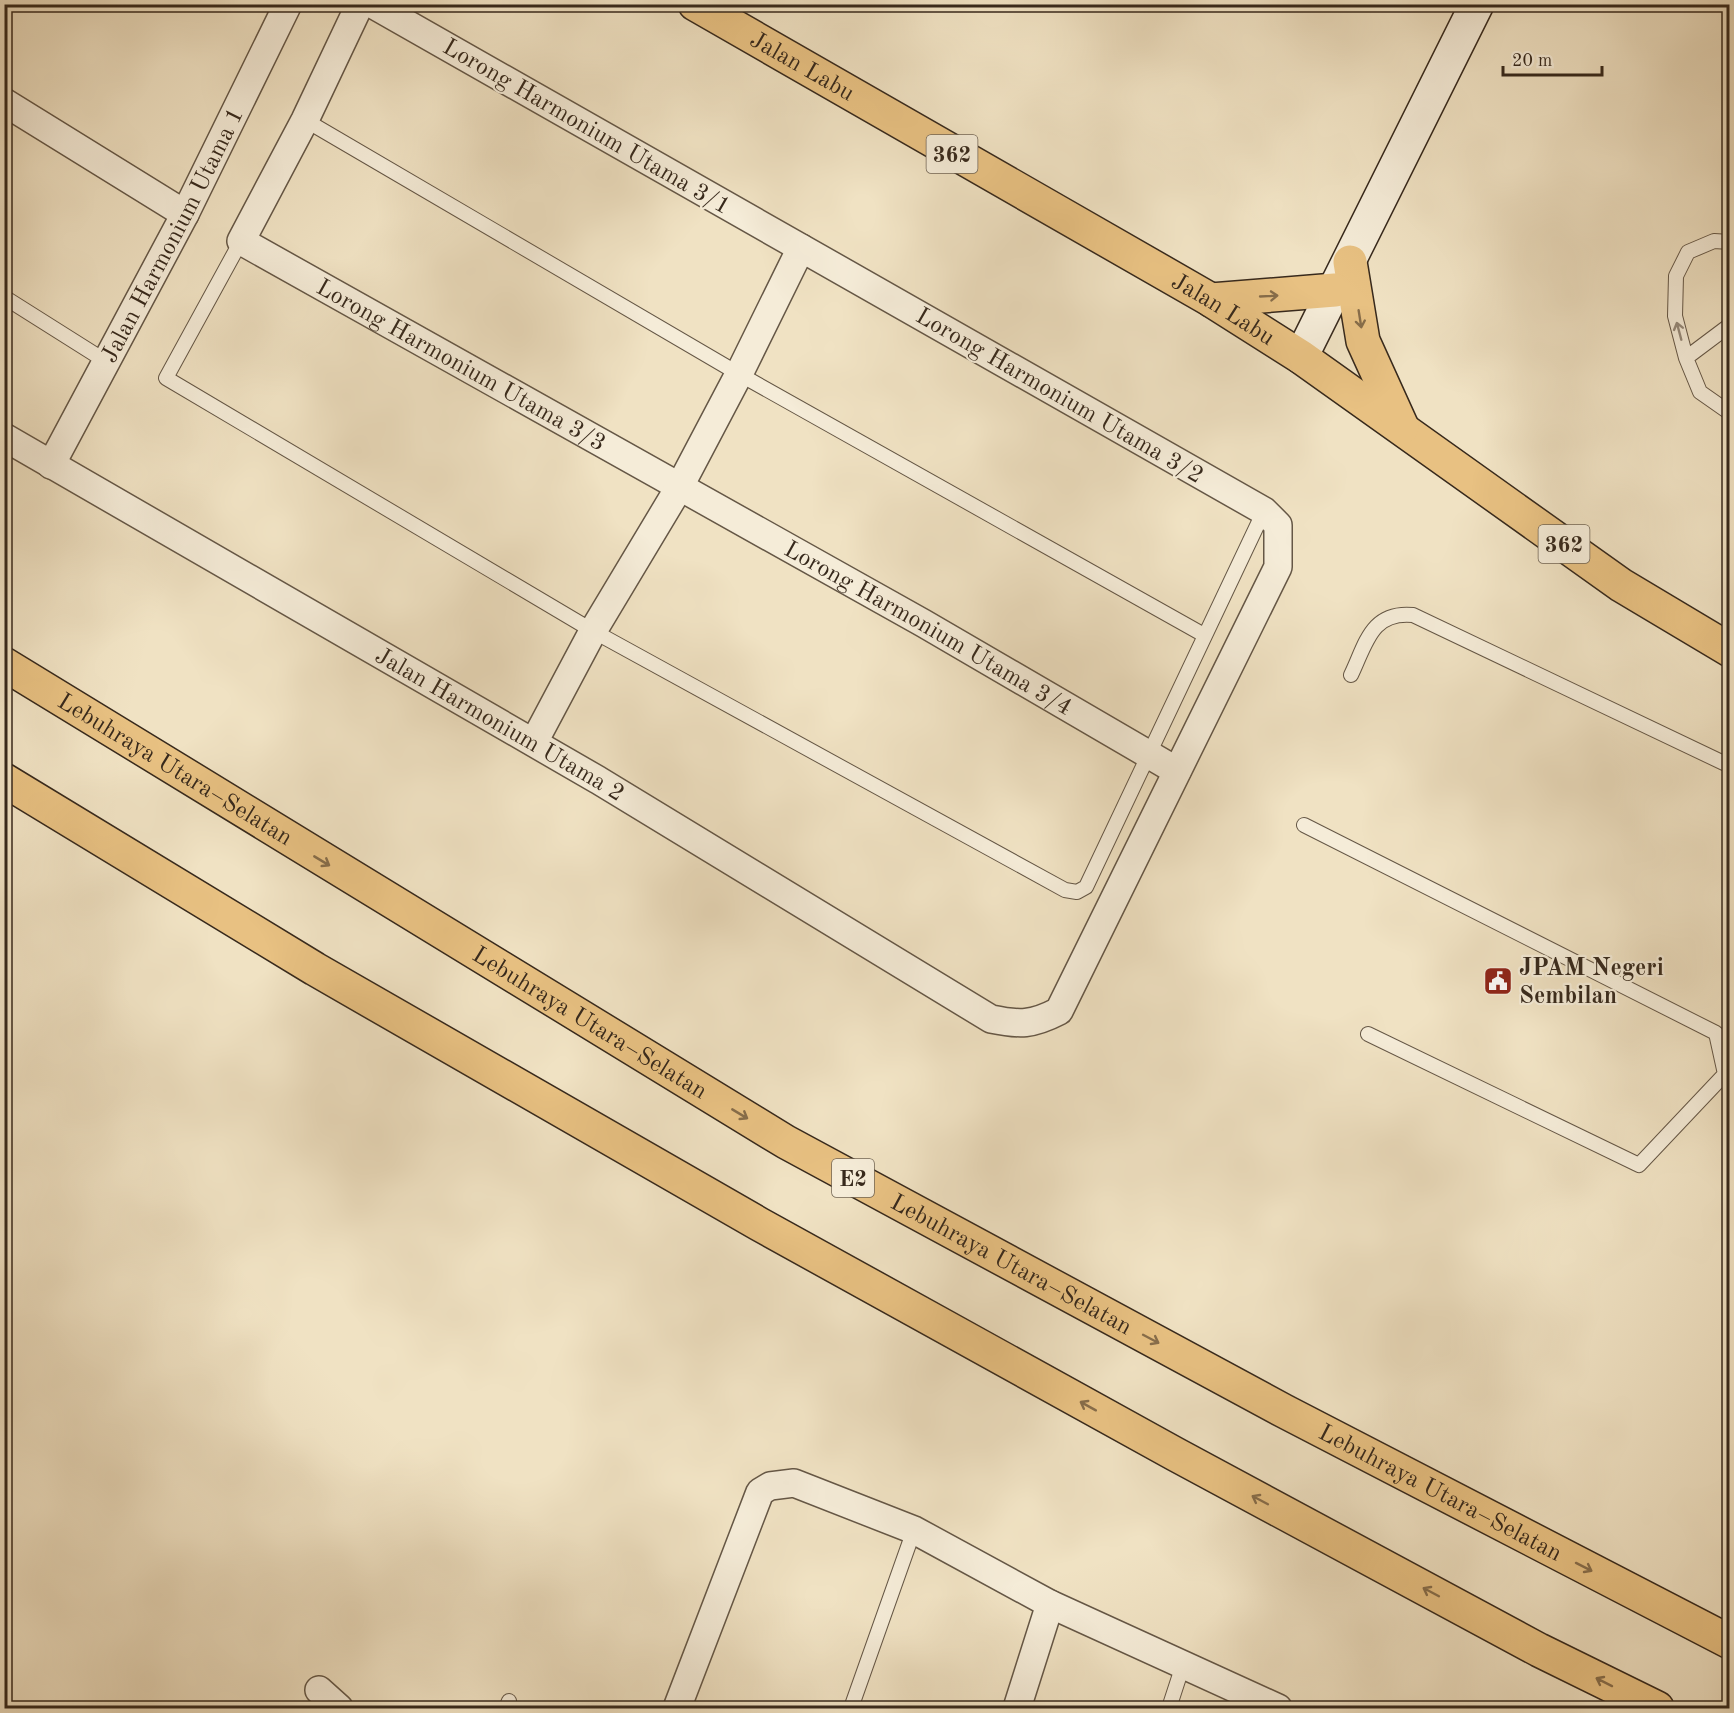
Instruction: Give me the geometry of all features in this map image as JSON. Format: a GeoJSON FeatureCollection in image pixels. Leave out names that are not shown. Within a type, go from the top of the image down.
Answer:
{"type":"FeatureCollection","features":[{"type":"Feature","properties":{"kind":"main road","name":"Jalan Labu"},"geometry":{"type":"LineString","coordinates":[[696,4],[1211,300],[1301,357],[1621,585],[1730,650]]}},
{"type":"Feature","properties":{"kind":"main road"},"geometry":{"type":"LineString","coordinates":[[1301,357],[1477,4]]}},
{"type":"Feature","properties":{"kind":"main road"},"geometry":{"type":"LineString","coordinates":[[1211,300],[1342,276]]}},
{"type":"Feature","properties":{"kind":"main road"},"geometry":{"type":"LineString","coordinates":[[1342,276],[1363,341],[1403,430]]}},
{"type":"Feature","properties":{"kind":"main road","name":"Lebuhraya Utara–Selatan"},"geometry":{"type":"LineString","coordinates":[[4,664],[786,1142],[1284,1411],[1730,1642]]}},
{"type":"Feature","properties":{"kind":"main road"},"geometry":{"type":"LineString","coordinates":[[4,780],[315,969],[759,1224],[1175,1454],[1539,1650],[1657,1708]]}},
{"type":"Feature","properties":{"kind":"street","name":"Jalan Harmonium Utama 1"},"geometry":{"type":"LineString","coordinates":[[51,465],[185,214],[288,4]]}},
{"type":"Feature","properties":{"kind":"street"},"geometry":{"type":"LineString","coordinates":[[241,241],[305,120],[360,4]]}},
{"type":"Feature","properties":{"kind":"street","name":"Lorong Harmonium Utama 3/1"},"geometry":{"type":"LineString","coordinates":[[372,4],[801,248]]}},
{"type":"Feature","properties":{"kind":"street"},"geometry":{"type":"LineString","coordinates":[[4,102],[185,214]]}},
{"type":"Feature","properties":{"kind":"street","name":"Lorong Harmonium Utama 3/3"},"geometry":{"type":"LineString","coordinates":[[241,241],[680,486]]}},
{"type":"Feature","properties":{"kind":"street"},"geometry":{"type":"LineString","coordinates":[[534,742],[593,631],[680,486],[740,374],[801,248]]}},
{"type":"Feature","properties":{"kind":"street","name":"Lorong Harmonium Utama 3/2"},"geometry":{"type":"LineString","coordinates":[[801,248],[1264,511]]}},
{"type":"Feature","properties":{"kind":"street","name":"Jalan Harmonium Utama 2"},"geometry":{"type":"LineString","coordinates":[[4,437],[534,742],[991,1018],[1016,1024],[1037,1022],[1059,1011],[1177,771]]}},
{"type":"Feature","properties":{"kind":"street","name":"Lorong Harmonium Utama 3/4"},"geometry":{"type":"LineString","coordinates":[[680,486],[922,622],[1177,771]]}},
{"type":"Feature","properties":{"kind":"street"},"geometry":{"type":"LineString","coordinates":[[1177,771],[1278,567],[1278,525],[1264,511]]}},
{"type":"Feature","properties":{"kind":"street"},"geometry":{"type":"LineString","coordinates":[[677,1708],[760,1492],[770,1486],[794,1483],[914,1530],[1050,1604],[1278,1708]]}},
{"type":"Feature","properties":{"kind":"street"},"geometry":{"type":"LineString","coordinates":[[1017,1708],[1050,1604]]}},
{"type":"Feature","properties":{"kind":"street"},"geometry":{"type":"LineString","coordinates":[[319,1690],[339,1708]]}},
{"type":"Feature","properties":{"kind":"lane"},"geometry":{"type":"LineString","coordinates":[[305,120],[740,374],[1204,635]]}},
{"type":"Feature","properties":{"kind":"lane"},"geometry":{"type":"LineString","coordinates":[[241,241],[166,378],[593,631],[1065,890],[1077,891],[1086,887],[1264,511]]}},
{"type":"Feature","properties":{"kind":"lane"},"geometry":{"type":"LineString","coordinates":[[1730,242],[1713,241],[1688,252],[1676,276],[1675,316],[1686,358],[1700,392],[1730,413]]}},
{"type":"Feature","properties":{"kind":"lane"},"geometry":{"type":"LineString","coordinates":[[4,297],[107,362]]}},
{"type":"Feature","properties":{"kind":"lane"},"geometry":{"type":"LineString","coordinates":[[1686,358],[1730,325]]}},
{"type":"Feature","properties":{"kind":"lane"},"geometry":{"type":"LineString","coordinates":[[1351,675],[1377,623],[1388,616],[1413,615],[1730,766]]}},
{"type":"Feature","properties":{"kind":"lane"},"geometry":{"type":"LineString","coordinates":[[1304,825],[1716,1033],[1727,1075],[1639,1166],[1368,1034]]}},
{"type":"Feature","properties":{"kind":"lane"},"geometry":{"type":"LineString","coordinates":[[850,1708],[914,1530]]}},
{"type":"Feature","properties":{"kind":"lane"},"geometry":{"type":"LineString","coordinates":[[1169,1708],[1183,1665]]}},
{"type":"Feature","properties":{"kind":"place","name":"JPAM Negeri Sembilan"},"geometry":{"type":"Point","coordinates":[1498,981]}}]}
